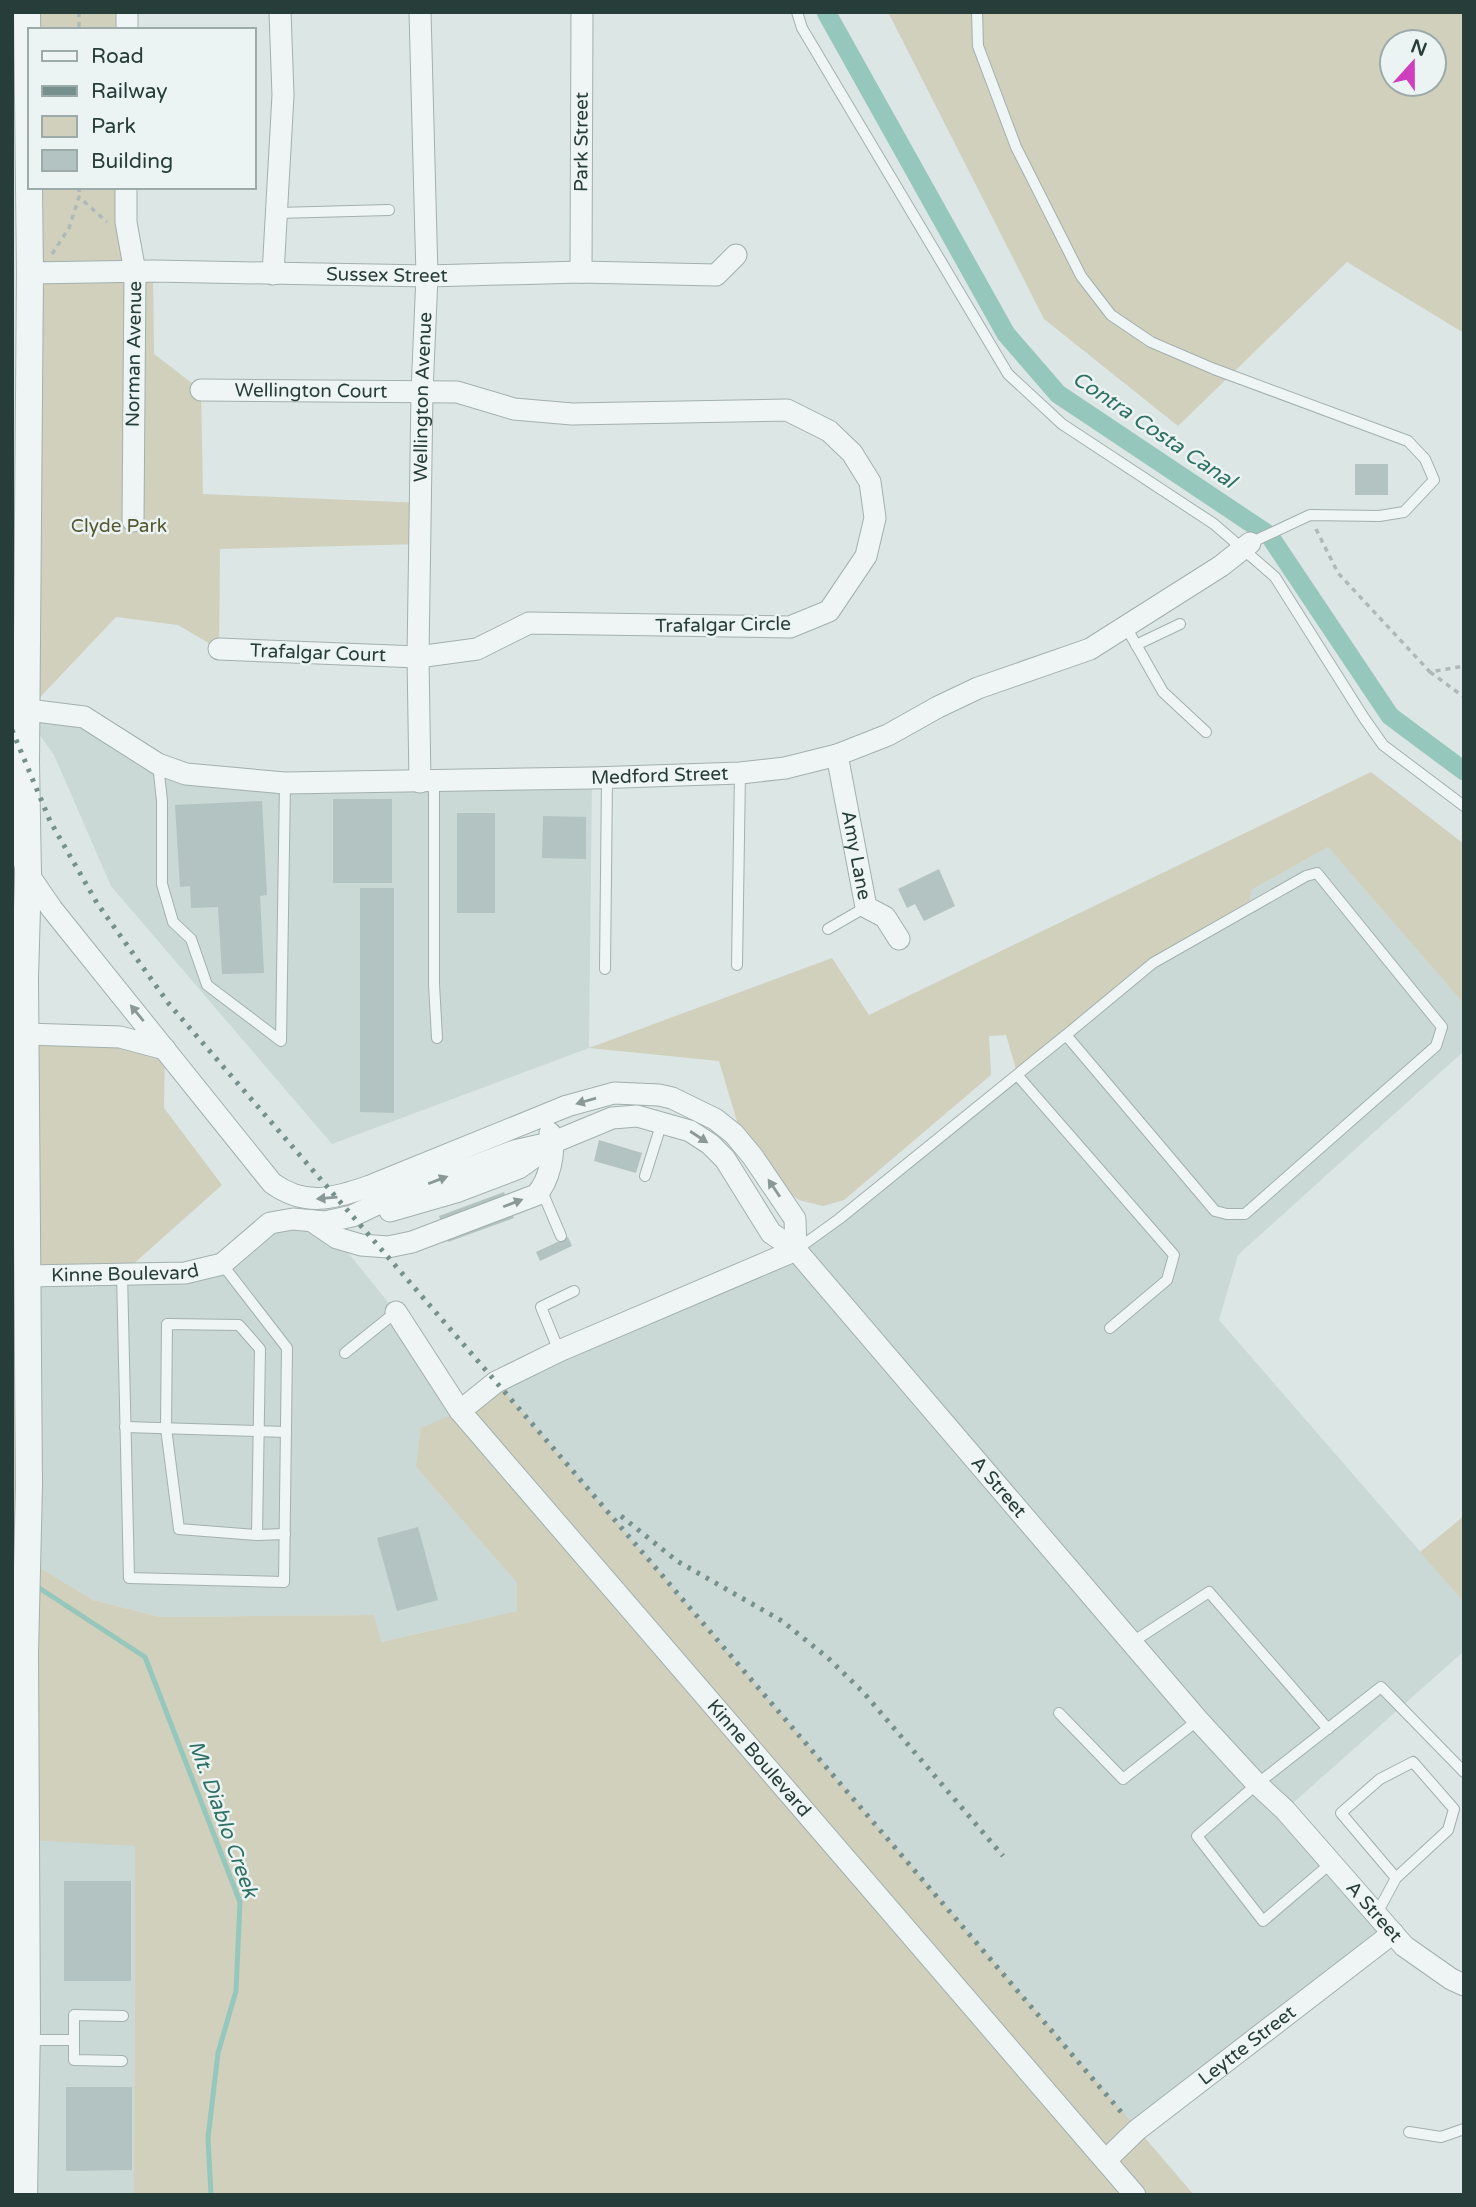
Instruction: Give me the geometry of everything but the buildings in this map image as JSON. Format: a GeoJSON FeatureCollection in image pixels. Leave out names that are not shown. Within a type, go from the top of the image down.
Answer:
{"type":"FeatureCollection","features":[{"type":"Feature","properties":{"kind":"street"},"geometry":{"type":"LineString","coordinates":[[27,12],[28,49]]}},
{"type":"Feature","properties":{"kind":"street"},"geometry":{"type":"LineString","coordinates":[[273,274],[282,95],[280,12]]}},
{"type":"Feature","properties":{"kind":"street","name":"Wellington Avenue"},"geometry":{"type":"LineString","coordinates":[[421,12],[427,276],[422,392],[418,657],[427,782]]}},
{"type":"Feature","properties":{"kind":"street","name":"Park Street"},"geometry":{"type":"LineString","coordinates":[[581,272],[582,12]]}},
{"type":"Feature","properties":{"kind":"street"},"geometry":{"type":"LineString","coordinates":[[24,2195],[27,2040],[20,2001],[19,1780],[21,1637],[28,1528],[27,1276],[26,1034],[19,980],[28,874],[26,763],[34,273],[32,189]]}},
{"type":"Feature","properties":{"kind":"street","name":"Norman Avenue"},"geometry":{"type":"LineString","coordinates":[[126,189],[126,222],[135,272],[133,521]]}},
{"type":"Feature","properties":{"kind":"street","name":"Sussex Street"},"geometry":{"type":"LineString","coordinates":[[34,273],[427,276],[581,272],[716,275],[736,255]]}},
{"type":"Feature","properties":{"kind":"street","name":"Wellington Court"},"geometry":{"type":"LineString","coordinates":[[201,390],[422,392]]}},
{"type":"Feature","properties":{"kind":"street","name":"Trafalgar Circle"},"geometry":{"type":"LineString","coordinates":[[418,657],[477,649],[529,624],[790,627],[829,611],[866,556],[875,517],[870,482],[852,453],[829,431],[786,410],[572,414],[514,409],[457,392],[422,392]]}},
{"type":"Feature","properties":{"kind":"street","name":"Medford Street"},"geometry":{"type":"LineString","coordinates":[[28,710],[83,717],[158,764],[186,774],[285,783],[607,778],[740,773],[785,768],[837,755],[888,735],[938,706],[978,688],[1131,636],[1246,546]]}},
{"type":"Feature","properties":{"kind":"street","name":"Trafalgar Court"},"geometry":{"type":"LineString","coordinates":[[219,649],[418,657]]}},
{"type":"Feature","properties":{"kind":"street","name":"Amy Lane"},"geometry":{"type":"LineString","coordinates":[[837,755],[866,908],[885,917],[899,939]]}},
{"type":"Feature","properties":{"kind":"street"},"geometry":{"type":"LineString","coordinates":[[12,824],[28,874],[52,909],[272,1183],[283,1191],[307,1199],[380,1200]]}},
{"type":"Feature","properties":{"kind":"street"},"geometry":{"type":"LineString","coordinates":[[26,1034],[120,1037],[165,1049]]}},
{"type":"Feature","properties":{"kind":"street"},"geometry":{"type":"LineString","coordinates":[[222,1264],[270,1223],[293,1219],[325,1222],[352,1216],[542,1117],[567,1106],[614,1093],[671,1098],[715,1119],[734,1134],[754,1157],[795,1219],[796,1250],[559,1351],[496,1382],[460,1411]]}},
{"type":"Feature","properties":{"kind":"street","name":"A Street"},"geometry":{"type":"LineString","coordinates":[[380,1200],[514,1151],[554,1142],[612,1118],[637,1116],[662,1121],[690,1131],[710,1144],[724,1159],[771,1233],[796,1250],[1198,1720],[1284,1810],[1393,1933],[1413,1952],[1464,1985]]}},
{"type":"Feature","properties":{"kind":"street"},"geometry":{"type":"LineString","coordinates":[[312,1221],[337,1238],[361,1245],[388,1247],[536,1195],[541,1189],[554,1142],[542,1117]]}},
{"type":"Feature","properties":{"kind":"street"},"geometry":{"type":"LineString","coordinates":[[380,1200],[400,1244]]}},
{"type":"Feature","properties":{"kind":"street","name":"Kinne Boulevard"},"geometry":{"type":"LineString","coordinates":[[27,1276],[185,1273],[222,1264]]}},
{"type":"Feature","properties":{"kind":"street","name":"Kinne Boulevard"},"geometry":{"type":"LineString","coordinates":[[396,1311],[460,1411],[1135,2195]]}},
{"type":"Feature","properties":{"kind":"street","name":"Leytte Street"},"geometry":{"type":"LineString","coordinates":[[1106,2160],[1137,2130],[1393,1933]]}},
{"type":"Feature","properties":{"kind":"lane"},"geometry":{"type":"LineString","coordinates":[[797,12],[802,28],[1008,374],[1062,424],[1246,546],[1275,577],[1383,746],[1464,806]]}},
{"type":"Feature","properties":{"kind":"lane"},"geometry":{"type":"LineString","coordinates":[[977,12],[978,46],[1016,147],[1081,276],[1111,316],[1151,342],[1214,369],[1408,441],[1424,459],[1434,480],[1404,512],[1379,516],[1310,515],[1246,546]]}},
{"type":"Feature","properties":{"kind":"lane"},"geometry":{"type":"LineString","coordinates":[[276,213],[389,210]]}},
{"type":"Feature","properties":{"kind":"lane"},"geometry":{"type":"LineString","coordinates":[[1180,624],[1131,636],[1163,692],[1206,732]]}},
{"type":"Feature","properties":{"kind":"lane"},"geometry":{"type":"LineString","coordinates":[[158,764],[162,801],[162,884],[173,922],[191,939],[207,985],[281,1041],[285,783]]}},
{"type":"Feature","properties":{"kind":"lane"},"geometry":{"type":"LineString","coordinates":[[737,965],[740,773]]}},
{"type":"Feature","properties":{"kind":"lane"},"geometry":{"type":"LineString","coordinates":[[605,969],[607,778]]}},
{"type":"Feature","properties":{"kind":"lane"},"geometry":{"type":"LineString","coordinates":[[427,782],[437,1038]]}},
{"type":"Feature","properties":{"kind":"lane"},"geometry":{"type":"LineString","coordinates":[[796,1250],[839,1219],[1018,1076],[1066,1035],[1153,963],[1306,876],[1318,873],[1442,1027],[1436,1046],[1245,1214],[1215,1211],[1066,1035]]}},
{"type":"Feature","properties":{"kind":"lane"},"geometry":{"type":"LineString","coordinates":[[828,929],[866,908]]}},
{"type":"Feature","properties":{"kind":"lane"},"geometry":{"type":"LineString","coordinates":[[1018,1076],[1174,1255],[1167,1280],[1110,1328]]}},
{"type":"Feature","properties":{"kind":"lane"},"geometry":{"type":"LineString","coordinates":[[645,1176],[662,1121]]}},
{"type":"Feature","properties":{"kind":"lane"},"geometry":{"type":"LineString","coordinates":[[541,1189],[561,1236]]}},
{"type":"Feature","properties":{"kind":"lane"},"geometry":{"type":"LineString","coordinates":[[122,1274],[129,1578],[284,1582],[287,1349],[222,1264]]}},
{"type":"Feature","properties":{"kind":"lane"},"geometry":{"type":"LineString","coordinates":[[559,1351],[541,1307],[574,1292]]}},
{"type":"Feature","properties":{"kind":"lane"},"geometry":{"type":"LineString","coordinates":[[345,1353],[396,1311]]}},
{"type":"Feature","properties":{"kind":"lane"},"geometry":{"type":"LineString","coordinates":[[257,1535],[260,1349],[239,1325],[167,1324],[166,1428],[179,1529],[257,1535],[285,1534]]}},
{"type":"Feature","properties":{"kind":"lane"},"geometry":{"type":"LineString","coordinates":[[125,1426],[286,1432]]}},
{"type":"Feature","properties":{"kind":"lane"},"geometry":{"type":"LineString","coordinates":[[1131,1643],[1209,1592],[1328,1729]]}},
{"type":"Feature","properties":{"kind":"lane"},"geometry":{"type":"LineString","coordinates":[[1330,1864],[1262,1921],[1197,1836],[1257,1784],[1381,1687],[1464,1772]]}},
{"type":"Feature","properties":{"kind":"lane"},"geometry":{"type":"LineString","coordinates":[[1059,1713],[1123,1779],[1198,1720]]}},
{"type":"Feature","properties":{"kind":"lane"},"geometry":{"type":"LineString","coordinates":[[1376,1915],[1396,1878],[1448,1830],[1454,1809],[1413,1762],[1380,1779],[1341,1813],[1396,1878]]}},
{"type":"Feature","properties":{"kind":"lane"},"geometry":{"type":"LineString","coordinates":[[122,2061],[74,2060],[74,2015],[123,2016]]}},
{"type":"Feature","properties":{"kind":"lane"},"geometry":{"type":"LineString","coordinates":[[27,2040],[74,2040]]}},
{"type":"Feature","properties":{"kind":"lane"},"geometry":{"type":"LineString","coordinates":[[1409,2132],[1441,2137],[1464,2129]]}},
{"type":"Feature","properties":{"kind":"path"},"geometry":{"type":"LineString","coordinates":[[34,273],[68,228],[79,197],[79,189]]}},
{"type":"Feature","properties":{"kind":"path"},"geometry":{"type":"LineString","coordinates":[[79,197],[108,223]]}},
{"type":"Feature","properties":{"kind":"path"},"geometry":{"type":"LineString","coordinates":[[1310,515],[1338,573],[1430,672],[1464,696]]}},
{"type":"Feature","properties":{"kind":"path"},"geometry":{"type":"LineString","coordinates":[[1430,672],[1464,666]]}},
{"type":"Feature","properties":{"kind":"shaded area"},"geometry":{"type":"Polygon","coordinates":[[[27,717],[84,717],[186,774],[592,778],[589,1048],[332,1144],[111,886],[54,755],[27,717]]]}},
{"type":"Feature","properties":{"kind":"shaded area"},"geometry":{"type":"Polygon","coordinates":[[[1328,847],[1464,1004],[1464,1051],[1238,1255],[1219,1320],[1464,1602],[1464,1651],[1285,1810],[1393,1933],[1137,2130],[496,1382],[796,1250],[1251,890],[1328,847]]]}},
{"type":"Feature","properties":{"kind":"shaded area"},"geometry":{"type":"Polygon","coordinates":[[[270,1223],[328,1228],[396,1312],[460,1411],[416,1467],[517,1583],[517,1611],[380,1642],[374,1615],[160,1617],[93,1600],[27,1560],[27,1276],[222,1264],[270,1223]]]}},
{"type":"Feature","properties":{"kind":"shaded area"},"geometry":{"type":"Polygon","coordinates":[[[12,1609],[26,1617],[135,1846],[134,2195],[12,2195],[12,1609]]]}},
{"type":"Feature","properties":{"kind":"green space","name":"Clyde Park"},"geometry":{"type":"Polygon","coordinates":[[[27,12],[127,12],[127,28],[28,28],[28,189],[126,189],[135,272],[153,271],[154,354],[201,390],[203,494],[422,503],[420,544],[220,549],[219,649],[178,625],[116,617],[28,710],[27,12]]]}},
{"type":"Feature","properties":{"kind":"green space"},"geometry":{"type":"Polygon","coordinates":[[[888,12],[1464,12],[1464,333],[1347,262],[1178,426],[1044,319],[888,12]]]}},
{"type":"Feature","properties":{"kind":"green space"},"geometry":{"type":"Polygon","coordinates":[[[1371,772],[1464,844],[1464,1004],[1328,847],[1251,890],[1248,909],[1153,963],[1018,1076],[1006,1035],[989,1036],[991,1075],[844,1200],[823,1206],[799,1200],[784,1189],[739,1128],[719,1061],[589,1048],[832,958],[869,1015],[1371,772]]]}},
{"type":"Feature","properties":{"kind":"green space"},"geometry":{"type":"Polygon","coordinates":[[[12,781],[28,874],[26,1033],[165,1049],[164,1108],[222,1185],[122,1274],[27,1277],[27,1560],[93,1600],[160,1617],[374,1615],[381,1642],[517,1611],[517,1583],[416,1467],[421,1428],[460,1411],[496,1382],[1194,2195],[134,2195],[135,1846],[26,1840],[26,1618],[12,1609],[12,781]]]}},
{"type":"Feature","properties":{"kind":"green space"},"geometry":{"type":"Polygon","coordinates":[[[1464,1516],[1464,1602],[1420,1552],[1464,1516]]]}},
{"type":"Feature","properties":{"kind":"waterway","name":"Contra Costa Canal"},"geometry":{"type":"LineString","coordinates":[[826,12],[1006,334],[1058,394],[1269,535],[1390,716],[1464,771]]}},
{"type":"Feature","properties":{"kind":"waterway","name":"Mt. Diablo Creek"},"geometry":{"type":"LineString","coordinates":[[36,1586],[145,1657],[240,1902],[236,1991],[218,2053],[208,2138],[211,2195]]}},
{"type":"Feature","properties":{"kind":"railway"},"geometry":{"type":"LineString","coordinates":[[12,730],[50,821],[97,903],[169,1004],[1122,2113]]}},
{"type":"Feature","properties":{"kind":"railway"},"geometry":{"type":"LineString","coordinates":[[621,1516],[677,1561],[782,1621],[828,1658],[864,1693],[1003,1856]]}}]}
